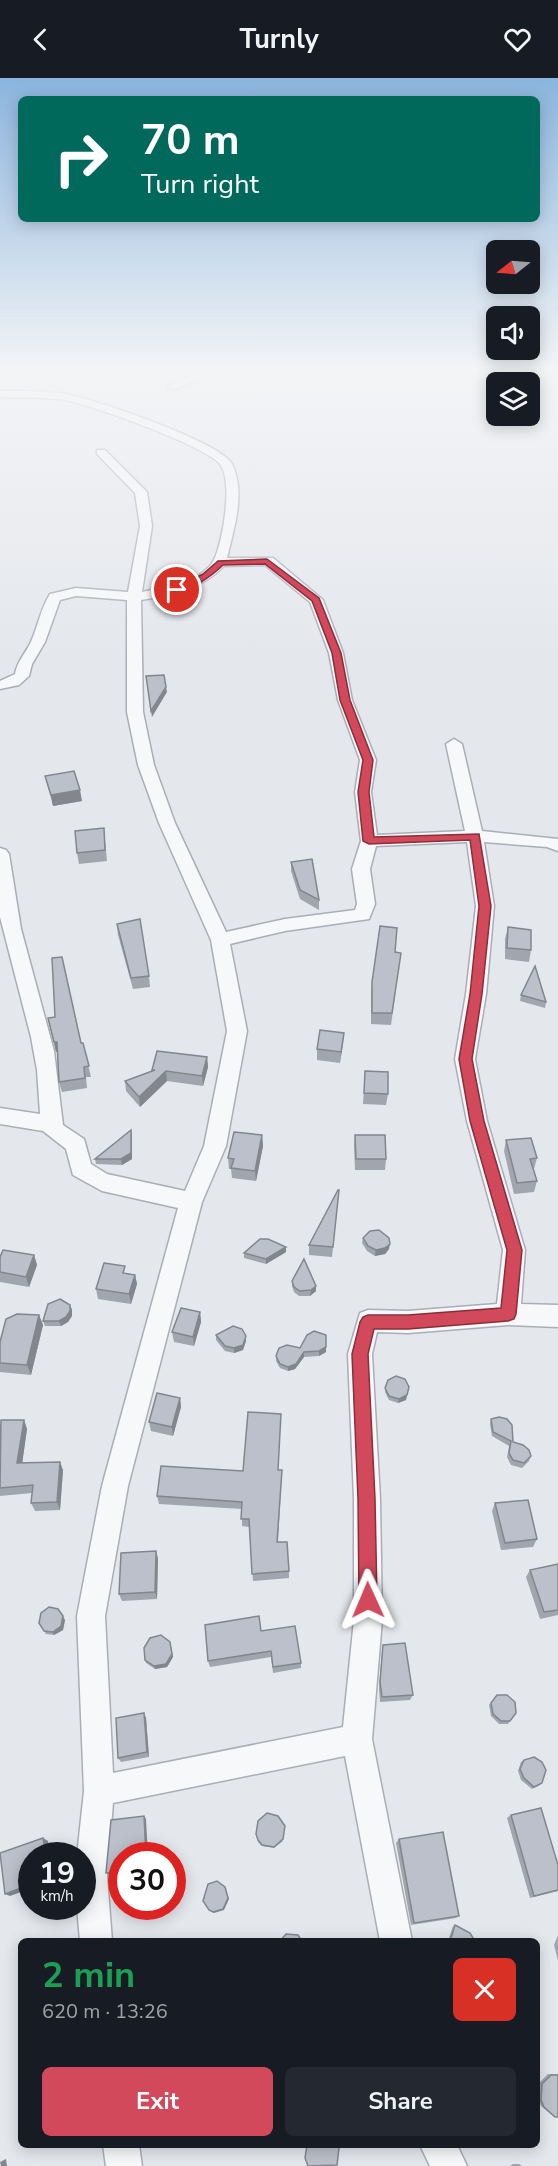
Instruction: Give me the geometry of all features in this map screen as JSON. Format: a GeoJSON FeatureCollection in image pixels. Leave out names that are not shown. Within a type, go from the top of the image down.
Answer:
{"type":"FeatureCollection","features":[{"type":"Feature","properties":{"kind":"street"},"geometry":{"type":"LineString","coordinates":[[96,1938],[91,1876],[99,1791],[91,1617],[116,1486],[191,1202],[215,1146],[237,1031],[220,940],[167,823],[146,765],[135,712],[134,597],[146,526],[141,492],[114,465]]}},
{"type":"Feature","properties":{"kind":"street"},"geometry":{"type":"LineString","coordinates":[[0,685],[14,682],[22,676],[24,663],[37,644],[49,604],[55,597],[76,592],[134,597],[177,590],[206,576],[220,562],[232,512],[231,476],[226,465]]}},
{"type":"Feature","properties":{"kind":"street"},"geometry":{"type":"LineString","coordinates":[[220,562],[267,561],[316,600],[336,653],[345,700],[368,760],[363,792],[369,841],[361,870],[366,904],[363,915],[285,925],[220,940]]}},
{"type":"Feature","properties":{"kind":"street"},"geometry":{"type":"LineString","coordinates":[[454,744],[475,836],[485,906],[476,994],[465,1059],[477,1121],[514,1250],[508,1314]]}},
{"type":"Feature","properties":{"kind":"street"},"geometry":{"type":"LineString","coordinates":[[369,841],[475,836],[550,842],[558,846]]}},
{"type":"Feature","properties":{"kind":"street"},"geometry":{"type":"LineString","coordinates":[[0,854],[4,891],[14,940],[44,1051],[48,1076],[47,1095],[53,1129],[76,1145],[81,1169],[102,1182],[191,1202]]}},
{"type":"Feature","properties":{"kind":"street"},"geometry":{"type":"LineString","coordinates":[[0,1116],[52,1124]]}},
{"type":"Feature","properties":{"kind":"street"},"geometry":{"type":"LineString","coordinates":[[395,1938],[357,1739],[368,1620],[367,1499],[360,1354],[368,1322],[408,1322],[508,1314],[558,1316]]}},
{"type":"Feature","properties":{"kind":"street"},"geometry":{"type":"LineString","coordinates":[[99,1791],[357,1739]]}},
{"type":"Feature","properties":{"kind":"street"},"geometry":{"type":"LineString","coordinates":[[121,2148],[124,2166]]}},
{"type":"Feature","properties":{"kind":"street"},"geometry":{"type":"LineString","coordinates":[[440,2148],[449,2166]]}},
{"type":"Feature","properties":{"kind":"building"},"geometry":{"type":"Polygon","coordinates":[[[164,675],[166,687],[151,711],[146,676],[164,675]]]}},
{"type":"Feature","properties":{"kind":"building"},"geometry":{"type":"Polygon","coordinates":[[[74,771],[80,790],[51,795],[45,776],[74,771]]]}},
{"type":"Feature","properties":{"kind":"building"},"geometry":{"type":"Polygon","coordinates":[[[104,828],[105,850],[77,853],[75,831],[104,828]]]}},
{"type":"Feature","properties":{"kind":"building"},"geometry":{"type":"Polygon","coordinates":[[[312,859],[319,900],[300,890],[291,862],[312,859]]]}},
{"type":"Feature","properties":{"kind":"building"},"geometry":{"type":"Polygon","coordinates":[[[140,919],[149,976],[131,978],[117,924],[140,919]]]}},
{"type":"Feature","properties":{"kind":"building"},"geometry":{"type":"Polygon","coordinates":[[[380,926],[397,928],[395,952],[401,953],[392,1013],[372,1013],[372,982],[380,926]]]}},
{"type":"Feature","properties":{"kind":"building"},"geometry":{"type":"Polygon","coordinates":[[[508,927],[531,930],[531,950],[507,948],[508,927]]]}},
{"type":"Feature","properties":{"kind":"building"},"geometry":{"type":"Polygon","coordinates":[[[62,957],[81,1043],[83,1043],[89,1066],[84,1067],[85,1078],[59,1082],[57,1042],[54,1042],[48,1018],[55,1017],[52,958],[62,957]]]}},
{"type":"Feature","properties":{"kind":"building"},"geometry":{"type":"Polygon","coordinates":[[[535,966],[546,1002],[521,995],[535,966]]]}},
{"type":"Feature","properties":{"kind":"building"},"geometry":{"type":"Polygon","coordinates":[[[320,1030],[344,1033],[341,1052],[317,1049],[320,1030]]]}},
{"type":"Feature","properties":{"kind":"building"},"geometry":{"type":"Polygon","coordinates":[[[157,1051],[207,1057],[202,1076],[166,1071],[139,1097],[125,1081],[155,1070],[152,1070],[157,1051]]]}},
{"type":"Feature","properties":{"kind":"building"},"geometry":{"type":"Polygon","coordinates":[[[365,1071],[388,1072],[388,1094],[364,1093],[365,1071]]]}},
{"type":"Feature","properties":{"kind":"building"},"geometry":{"type":"Polygon","coordinates":[[[131,1130],[131,1153],[121,1159],[95,1159],[131,1130]]]}},
{"type":"Feature","properties":{"kind":"building"},"geometry":{"type":"Polygon","coordinates":[[[234,1132],[262,1135],[255,1171],[231,1168],[234,1159],[228,1158],[234,1132]]]}},
{"type":"Feature","properties":{"kind":"building"},"geometry":{"type":"Polygon","coordinates":[[[355,1135],[385,1135],[386,1159],[356,1159],[355,1135]]]}},
{"type":"Feature","properties":{"kind":"building"},"geometry":{"type":"Polygon","coordinates":[[[531,1138],[537,1158],[530,1159],[537,1181],[517,1183],[506,1140],[531,1138]]]}},
{"type":"Feature","properties":{"kind":"building"},"geometry":{"type":"Polygon","coordinates":[[[338,1190],[333,1247],[309,1245],[338,1190]]]}},
{"type":"Feature","properties":{"kind":"building"},"geometry":{"type":"Polygon","coordinates":[[[379,1230],[389,1238],[390,1244],[376,1250],[368,1246],[363,1238],[370,1231],[379,1230]]]}},
{"type":"Feature","properties":{"kind":"building"},"geometry":{"type":"Polygon","coordinates":[[[260,1239],[268,1239],[286,1247],[266,1259],[244,1253],[260,1239]]]}},
{"type":"Feature","properties":{"kind":"building"},"geometry":{"type":"Polygon","coordinates":[[[3,1250],[34,1255],[26,1277],[0,1272],[0,1257],[3,1250]]]}},
{"type":"Feature","properties":{"kind":"building"},"geometry":{"type":"Polygon","coordinates":[[[304,1259],[316,1286],[311,1290],[300,1291],[294,1287],[292,1281],[304,1259]]]}},
{"type":"Feature","properties":{"kind":"building"},"geometry":{"type":"Polygon","coordinates":[[[104,1263],[125,1266],[123,1273],[135,1275],[129,1294],[96,1289],[104,1263]]]}},
{"type":"Feature","properties":{"kind":"building"},"geometry":{"type":"Polygon","coordinates":[[[60,1299],[70,1305],[70,1311],[66,1317],[59,1321],[43,1321],[48,1304],[60,1299]]]}},
{"type":"Feature","properties":{"kind":"building"},"geometry":{"type":"Polygon","coordinates":[[[181,1308],[200,1312],[193,1337],[172,1332],[181,1308]]]}},
{"type":"Feature","properties":{"kind":"building"},"geometry":{"type":"Polygon","coordinates":[[[17,1314],[39,1315],[27,1365],[0,1363],[0,1342],[6,1319],[17,1314]]]}},
{"type":"Feature","properties":{"kind":"building"},"geometry":{"type":"Polygon","coordinates":[[[233,1326],[242,1329],[246,1336],[243,1345],[234,1348],[225,1346],[216,1335],[233,1326]]]}},
{"type":"Feature","properties":{"kind":"building"},"geometry":{"type":"Polygon","coordinates":[[[314,1331],[326,1335],[326,1347],[319,1351],[304,1352],[296,1364],[288,1367],[280,1364],[276,1356],[279,1348],[287,1345],[300,1348],[307,1335],[314,1331]]]}},
{"type":"Feature","properties":{"kind":"building"},"geometry":{"type":"Polygon","coordinates":[[[396,1376],[405,1379],[409,1387],[407,1395],[399,1399],[389,1396],[385,1388],[388,1380],[396,1376]]]}},
{"type":"Feature","properties":{"kind":"building"},"geometry":{"type":"Polygon","coordinates":[[[157,1393],[180,1398],[172,1427],[149,1422],[157,1393]]]}},
{"type":"Feature","properties":{"kind":"building"},"geometry":{"type":"Polygon","coordinates":[[[248,1412],[281,1414],[278,1470],[282,1470],[277,1542],[287,1542],[289,1571],[252,1574],[249,1519],[241,1519],[242,1502],[157,1496],[161,1466],[243,1471],[248,1412]]]}},
{"type":"Feature","properties":{"kind":"building"},"geometry":{"type":"Polygon","coordinates":[[[499,1417],[507,1419],[512,1425],[513,1442],[529,1450],[531,1456],[524,1463],[513,1460],[509,1453],[511,1441],[493,1432],[491,1419],[499,1417]]]}},
{"type":"Feature","properties":{"kind":"building"},"geometry":{"type":"Polygon","coordinates":[[[1,1420],[24,1420],[17,1463],[60,1462],[57,1502],[31,1503],[33,1485],[0,1488],[1,1420]]]}},
{"type":"Feature","properties":{"kind":"building"},"geometry":{"type":"Polygon","coordinates":[[[528,1500],[537,1539],[505,1543],[495,1503],[528,1500]]]}},
{"type":"Feature","properties":{"kind":"building"},"geometry":{"type":"Polygon","coordinates":[[[156,1551],[155,1592],[119,1594],[121,1553],[156,1551]]]}},
{"type":"Feature","properties":{"kind":"building"},"geometry":{"type":"Polygon","coordinates":[[[558,1564],[558,1610],[544,1612],[530,1570],[558,1564]]]}},
{"type":"Feature","properties":{"kind":"building"},"geometry":{"type":"Polygon","coordinates":[[[49,1607],[58,1609],[63,1616],[61,1626],[53,1632],[44,1631],[39,1623],[41,1613],[49,1607]]]}},
{"type":"Feature","properties":{"kind":"building"},"geometry":{"type":"Polygon","coordinates":[[[259,1616],[261,1631],[295,1626],[301,1663],[273,1667],[271,1651],[208,1661],[205,1625],[259,1616]]]}},
{"type":"Feature","properties":{"kind":"building"},"geometry":{"type":"Polygon","coordinates":[[[161,1635],[170,1642],[172,1654],[166,1664],[154,1666],[145,1660],[144,1648],[150,1638],[161,1635]]]}},
{"type":"Feature","properties":{"kind":"building"},"geometry":{"type":"Polygon","coordinates":[[[405,1643],[413,1695],[382,1697],[380,1682],[383,1645],[405,1643]]]}},
{"type":"Feature","properties":{"kind":"building"},"geometry":{"type":"Polygon","coordinates":[[[497,1695],[507,1695],[515,1702],[516,1713],[510,1721],[501,1721],[493,1714],[491,1703],[497,1695]]]}},
{"type":"Feature","properties":{"kind":"building"},"geometry":{"type":"Polygon","coordinates":[[[144,1713],[147,1752],[118,1758],[116,1718],[144,1713]]]}},
{"type":"Feature","properties":{"kind":"building"},"geometry":{"type":"Polygon","coordinates":[[[534,1757],[542,1762],[546,1770],[542,1783],[534,1787],[524,1778],[520,1769],[524,1760],[534,1757]]]}},
{"type":"Feature","properties":{"kind":"building"},"geometry":{"type":"Polygon","coordinates":[[[541,1808],[558,1865],[558,1890],[534,1896],[511,1815],[541,1808]]]}},
{"type":"Feature","properties":{"kind":"building"},"geometry":{"type":"Polygon","coordinates":[[[267,1813],[278,1816],[285,1826],[283,1839],[274,1847],[262,1845],[256,1834],[258,1821],[267,1813]]]}},
{"type":"Feature","properties":{"kind":"building"},"geometry":{"type":"Polygon","coordinates":[[[144,1816],[145,1842],[109,1842],[111,1820],[144,1816]]]}},
{"type":"Feature","properties":{"kind":"building"},"geometry":{"type":"Polygon","coordinates":[[[443,1832],[459,1916],[414,1923],[399,1839],[443,1832]]]}},
{"type":"Feature","properties":{"kind":"building"},"geometry":{"type":"Polygon","coordinates":[[[43,1838],[44,1842],[32,1842],[43,1838]]]}},
{"type":"Feature","properties":{"kind":"building"},"geometry":{"type":"Polygon","coordinates":[[[18,1847],[18,1889],[5,1894],[0,1853],[18,1847]]]}},
{"type":"Feature","properties":{"kind":"building"},"geometry":{"type":"Polygon","coordinates":[[[217,1881],[225,1887],[228,1898],[223,1909],[213,1912],[203,1901],[208,1884],[217,1881]]]}},
{"type":"Feature","properties":{"kind":"building"},"geometry":{"type":"Polygon","coordinates":[[[455,1925],[470,1933],[473,1938],[451,1938],[455,1925]]]}},
{"type":"Feature","properties":{"kind":"building"},"geometry":{"type":"Polygon","coordinates":[[[286,1934],[298,1935],[300,1938],[283,1938],[286,1934]]]}},
{"type":"Feature","properties":{"kind":"building"},"geometry":{"type":"Polygon","coordinates":[[[551,2075],[558,2075],[558,2117],[544,2107],[541,2100],[542,2084],[551,2075]]]}},
{"type":"Feature","properties":{"kind":"building"},"geometry":{"type":"Polygon","coordinates":[[[307,2148],[339,2148],[337,2165],[308,2166],[305,2158],[307,2148]]]}},
{"type":"Feature","properties":{"kind":"route"},"geometry":{"type":"LineString","coordinates":[[177,590],[206,576],[220,562],[267,561],[287,576],[316,600],[336,653],[345,700],[368,760],[363,792],[369,841],[475,836],[485,906],[476,994],[465,1059],[477,1121],[514,1250],[508,1314],[408,1322],[368,1322],[360,1354],[360,1399],[367,1499],[368,1600]]}}]}
